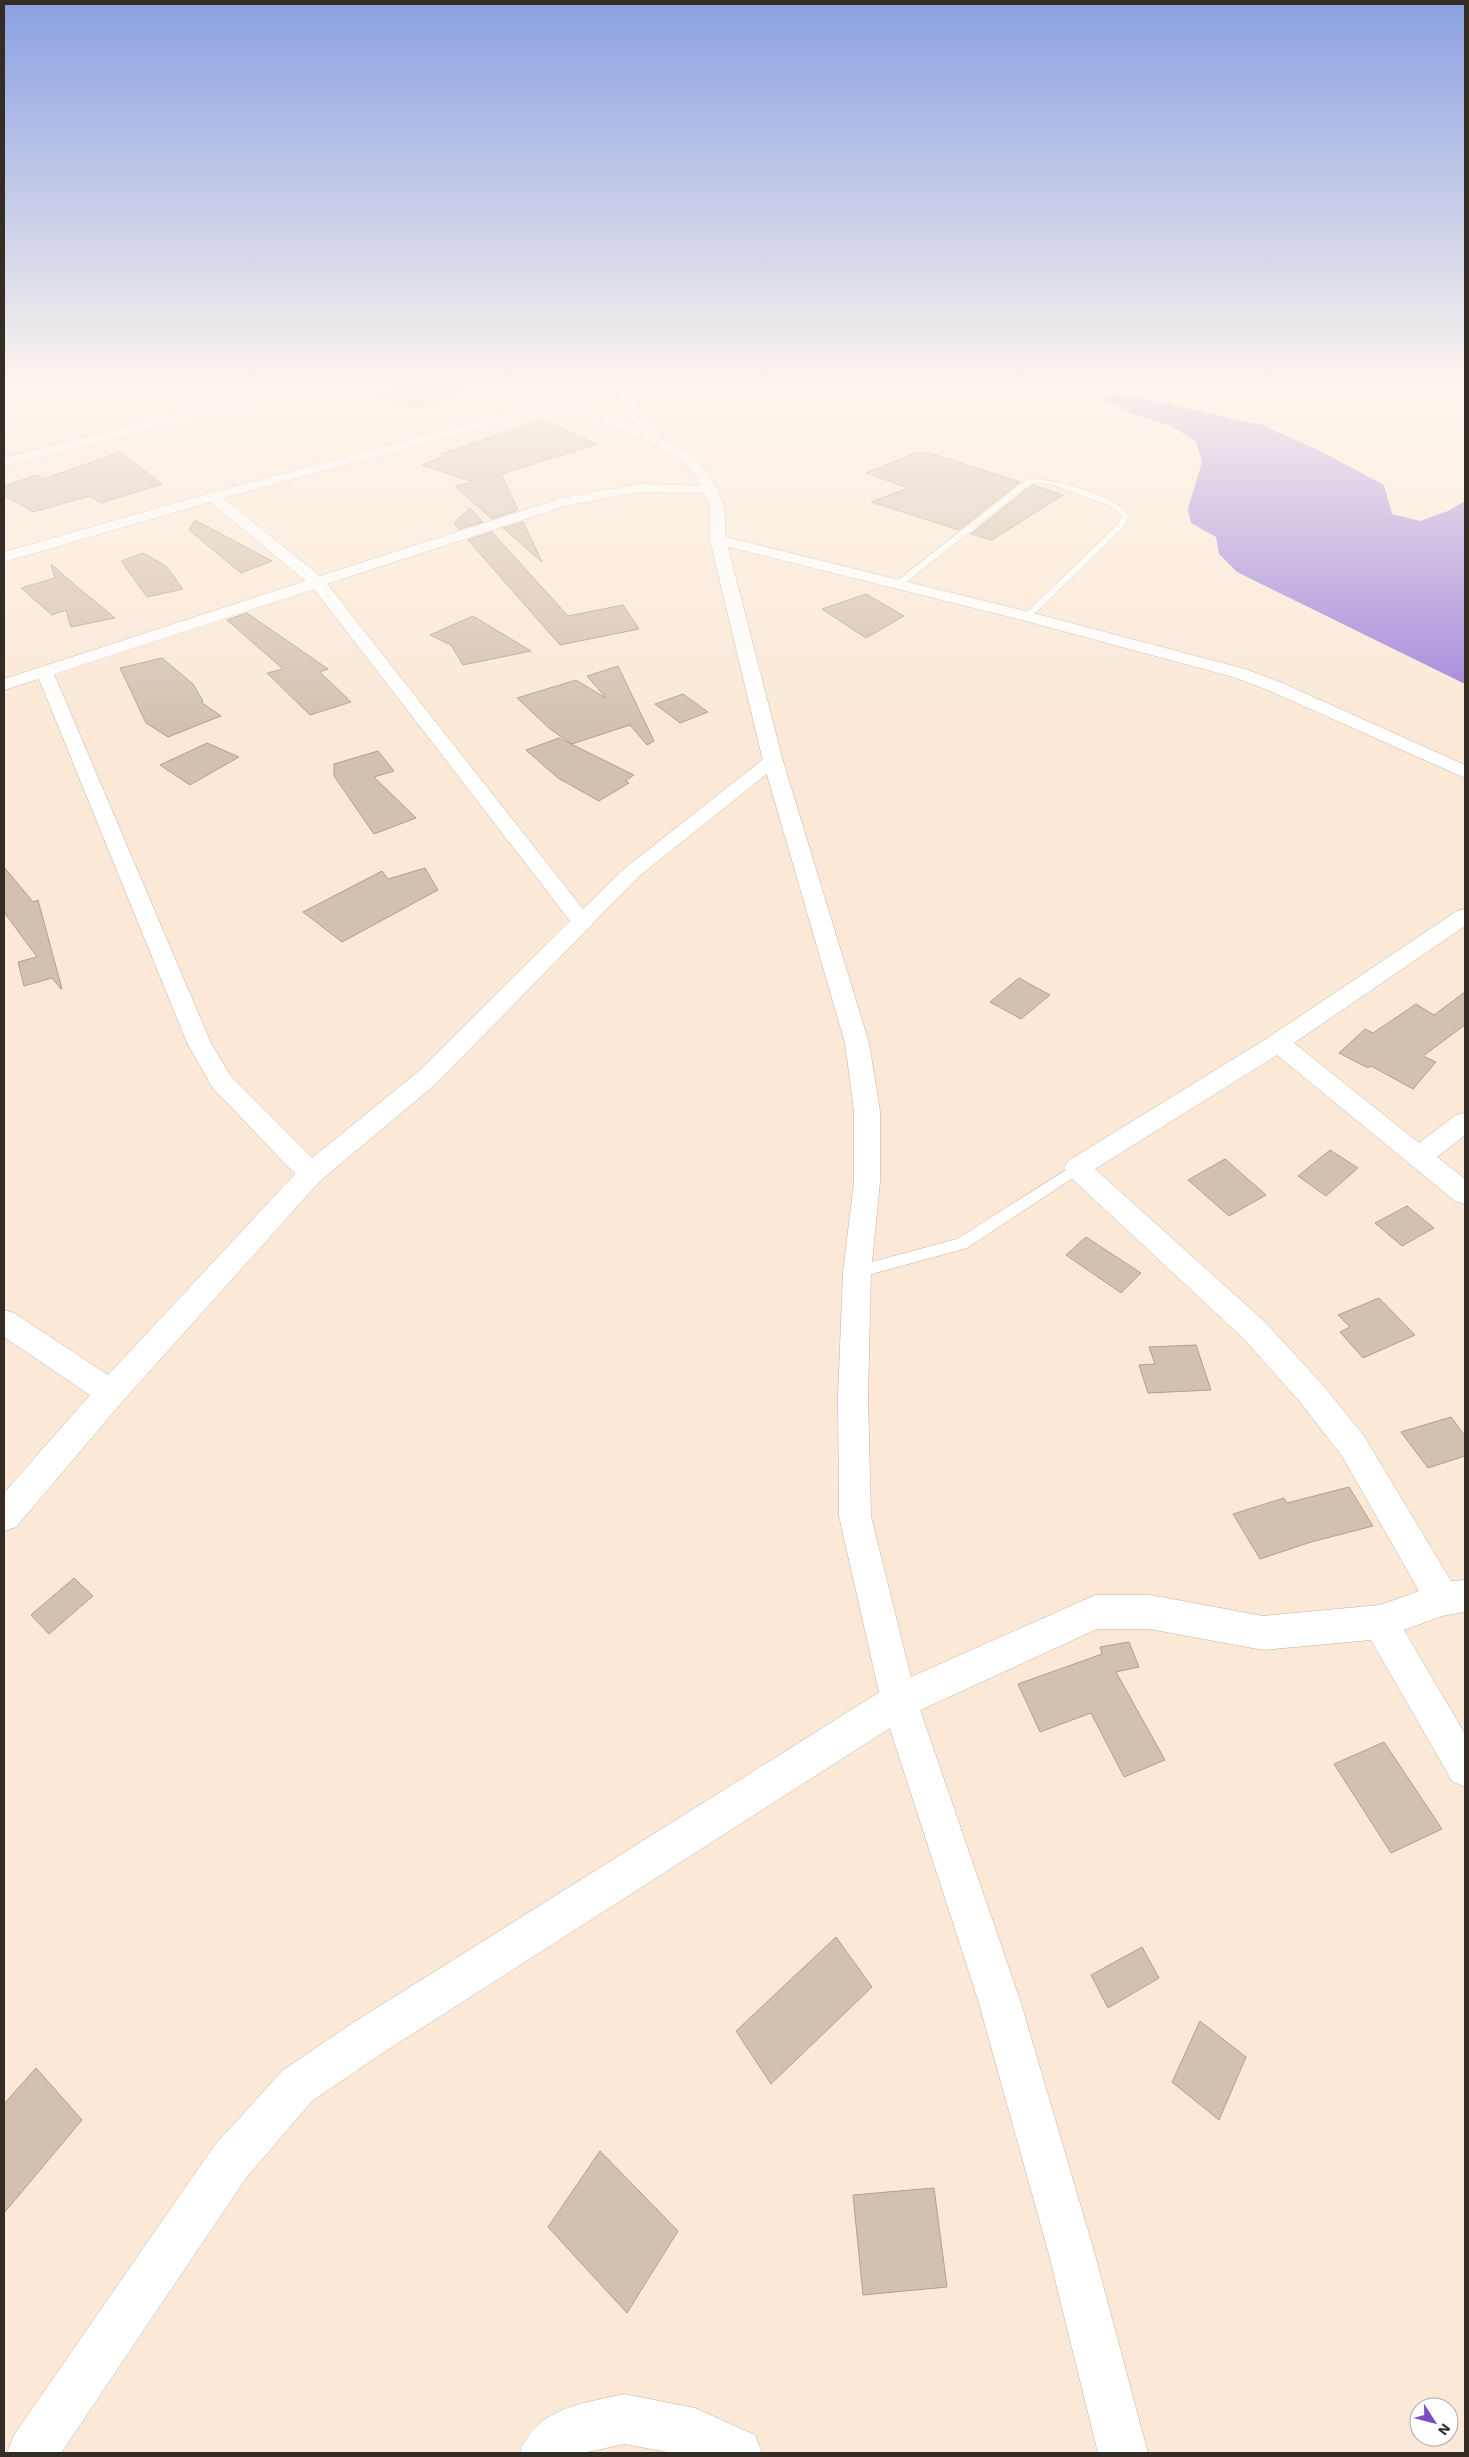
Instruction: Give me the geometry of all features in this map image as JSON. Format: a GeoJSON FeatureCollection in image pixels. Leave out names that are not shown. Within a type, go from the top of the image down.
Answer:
{"type":"FeatureCollection","features":[{"type":"Feature","properties":{"kind":"street"},"geometry":{"type":"LineString","coordinates":[[4,557],[210,498]]}},
{"type":"Feature","properties":{"kind":"street"},"geometry":{"type":"LineString","coordinates":[[213,498],[317,582],[582,922]]}},
{"type":"Feature","properties":{"kind":"street"},"geometry":{"type":"LineString","coordinates":[[4,685],[569,500],[583,498]]}},
{"type":"Feature","properties":{"kind":"street"},"geometry":{"type":"LineString","coordinates":[[714,498],[717,506],[718,540],[773,761],[856,1043],[867,1120],[867,1182],[857,1272],[853,1397],[855,1516],[899,1700],[999,2000],[1072,2251],[1123,2453]]}},
{"type":"Feature","properties":{"kind":"street"},"geometry":{"type":"LineString","coordinates":[[718,540],[1026,616],[1255,678],[1465,772]]}},
{"type":"Feature","properties":{"kind":"street"},"geometry":{"type":"LineString","coordinates":[[44,671],[199,1043],[221,1081],[311,1174]]}},
{"type":"Feature","properties":{"kind":"street"},"geometry":{"type":"LineString","coordinates":[[4,1516],[111,1394],[311,1174],[428,1077],[631,873],[773,761]]}},
{"type":"Feature","properties":{"kind":"street"},"geometry":{"type":"LineString","coordinates":[[32,2453],[230,2162],[297,2086],[366,2039],[899,1700],[1096,1612],[1150,1612],[1263,1633],[1380,1622],[1454,1597],[1353,1446],[1311,1393],[1255,1331],[1077,1168],[1278,1043],[1465,916]]}},
{"type":"Feature","properties":{"kind":"street"},"geometry":{"type":"LineString","coordinates":[[1278,1043],[1465,1194]]}},
{"type":"Feature","properties":{"kind":"street"},"geometry":{"type":"LineString","coordinates":[[1420,1156],[1465,1122]]}},
{"type":"Feature","properties":{"kind":"street"},"geometry":{"type":"LineString","coordinates":[[4,1322],[111,1394]]}},
{"type":"Feature","properties":{"kind":"street"},"geometry":{"type":"LineString","coordinates":[[1380,1622],[1423,1699],[1465,1768]]}},
{"type":"Feature","properties":{"kind":"street"},"geometry":{"type":"LineString","coordinates":[[545,2453],[568,2432],[624,2419],[695,2433],[737,2453]]}},
{"type":"Feature","properties":{"kind":"lane"},"geometry":{"type":"LineString","coordinates":[[897,585],[1009,498]]}},
{"type":"Feature","properties":{"kind":"lane"},"geometry":{"type":"LineString","coordinates":[[1026,616],[1121,525],[1125,518],[1124,513],[1115,505],[1095,498]]}},
{"type":"Feature","properties":{"kind":"lane"},"geometry":{"type":"LineString","coordinates":[[857,1272],[962,1244],[1077,1168]]}},
{"type":"Feature","properties":{"kind":"shaded area"},"geometry":{"type":"Polygon","coordinates":[[[1191,498],[1387,498],[1392,514],[1420,521],[1448,511],[1465,501],[1465,684],[1237,572],[1219,554],[1216,537],[1191,523],[1188,509],[1191,498]]]}},
{"type":"Feature","properties":{"kind":"building"},"geometry":{"type":"Polygon","coordinates":[[[9,498],[84,498],[33,512],[9,498]]]}},
{"type":"Feature","properties":{"kind":"building"},"geometry":{"type":"Polygon","coordinates":[[[93,498],[118,498],[101,503],[93,498]]]}},
{"type":"Feature","properties":{"kind":"building"},"geometry":{"type":"Polygon","coordinates":[[[468,498],[512,498],[518,510],[492,519],[468,498]]]}},
{"type":"Feature","properties":{"kind":"building"},"geometry":{"type":"Polygon","coordinates":[[[882,498],[1000,498],[959,530],[871,502],[882,498]]]}},
{"type":"Feature","properties":{"kind":"building"},"geometry":{"type":"Polygon","coordinates":[[[1016,498],[1059,498],[992,540],[971,534],[1016,498]]]}},
{"type":"Feature","properties":{"kind":"building"},"geometry":{"type":"Polygon","coordinates":[[[470,508],[483,522],[459,529],[454,523],[470,508]]]}},
{"type":"Feature","properties":{"kind":"building"},"geometry":{"type":"Polygon","coordinates":[[[195,520],[272,561],[241,573],[189,530],[195,520]]]}},
{"type":"Feature","properties":{"kind":"building"},"geometry":{"type":"Polygon","coordinates":[[[523,522],[542,562],[503,528],[523,522]]]}},
{"type":"Feature","properties":{"kind":"building"},"geometry":{"type":"Polygon","coordinates":[[[492,532],[568,616],[623,605],[639,629],[560,645],[468,540],[492,532]]]}},
{"type":"Feature","properties":{"kind":"building"},"geometry":{"type":"Polygon","coordinates":[[[143,553],[166,566],[183,589],[147,597],[121,561],[143,553]]]}},
{"type":"Feature","properties":{"kind":"building"},"geometry":{"type":"Polygon","coordinates":[[[51,564],[115,618],[71,627],[66,610],[52,615],[21,588],[55,578],[51,564]]]}},
{"type":"Feature","properties":{"kind":"building"},"geometry":{"type":"Polygon","coordinates":[[[866,594],[904,616],[866,638],[822,609],[866,594]]]}},
{"type":"Feature","properties":{"kind":"building"},"geometry":{"type":"Polygon","coordinates":[[[247,613],[328,669],[320,672],[351,702],[310,715],[267,673],[283,669],[227,620],[247,613]]]}},
{"type":"Feature","properties":{"kind":"building"},"geometry":{"type":"Polygon","coordinates":[[[473,616],[531,651],[463,665],[451,645],[430,635],[473,616]]]}},
{"type":"Feature","properties":{"kind":"building"},"geometry":{"type":"Polygon","coordinates":[[[162,658],[193,684],[203,701],[201,702],[221,716],[168,737],[146,723],[120,668],[162,658]]]}},
{"type":"Feature","properties":{"kind":"building"},"geometry":{"type":"Polygon","coordinates":[[[618,666],[654,741],[647,745],[630,725],[572,744],[550,729],[517,698],[576,680],[606,698],[587,676],[618,666]]]}},
{"type":"Feature","properties":{"kind":"building"},"geometry":{"type":"Polygon","coordinates":[[[683,694],[708,712],[680,723],[655,704],[683,694]]]}},
{"type":"Feature","properties":{"kind":"building"},"geometry":{"type":"Polygon","coordinates":[[[559,738],[634,775],[625,781],[629,783],[599,801],[558,778],[526,750],[559,738]]]}},
{"type":"Feature","properties":{"kind":"building"},"geometry":{"type":"Polygon","coordinates":[[[207,743],[239,757],[190,785],[160,765],[207,743]]]}},
{"type":"Feature","properties":{"kind":"building"},"geometry":{"type":"Polygon","coordinates":[[[378,751],[394,771],[374,777],[416,818],[374,834],[334,776],[334,764],[378,751]]]}},
{"type":"Feature","properties":{"kind":"building"},"geometry":{"type":"Polygon","coordinates":[[[4,867],[33,902],[38,900],[62,989],[52,978],[24,986],[18,962],[37,957],[4,912],[4,867]]]}},
{"type":"Feature","properties":{"kind":"building"},"geometry":{"type":"Polygon","coordinates":[[[425,868],[438,890],[342,942],[303,912],[382,871],[388,879],[425,868]]]}},
{"type":"Feature","properties":{"kind":"building"},"geometry":{"type":"Polygon","coordinates":[[[1019,978],[1050,995],[1021,1019],[990,1002],[1019,978]]]}},
{"type":"Feature","properties":{"kind":"building"},"geometry":{"type":"Polygon","coordinates":[[[1465,992],[1465,1025],[1423,1056],[1436,1062],[1413,1089],[1371,1066],[1368,1068],[1339,1053],[1365,1029],[1373,1033],[1416,1004],[1434,1015],[1465,992]]]}},
{"type":"Feature","properties":{"kind":"building"},"geometry":{"type":"Polygon","coordinates":[[[1330,1150],[1358,1168],[1326,1196],[1298,1176],[1330,1150]]]}},
{"type":"Feature","properties":{"kind":"building"},"geometry":{"type":"Polygon","coordinates":[[[1225,1159],[1266,1195],[1229,1216],[1188,1180],[1225,1159]]]}},
{"type":"Feature","properties":{"kind":"building"},"geometry":{"type":"Polygon","coordinates":[[[1407,1206],[1434,1228],[1402,1246],[1375,1223],[1407,1206]]]}},
{"type":"Feature","properties":{"kind":"building"},"geometry":{"type":"Polygon","coordinates":[[[1086,1237],[1141,1273],[1121,1293],[1066,1255],[1086,1237]]]}},
{"type":"Feature","properties":{"kind":"building"},"geometry":{"type":"Polygon","coordinates":[[[1379,1298],[1415,1335],[1363,1358],[1340,1332],[1350,1327],[1338,1315],[1379,1298]]]}},
{"type":"Feature","properties":{"kind":"building"},"geometry":{"type":"Polygon","coordinates":[[[1196,1345],[1211,1390],[1148,1393],[1139,1365],[1155,1364],[1149,1347],[1196,1345]]]}},
{"type":"Feature","properties":{"kind":"building"},"geometry":{"type":"Polygon","coordinates":[[[1451,1417],[1465,1436],[1465,1456],[1428,1468],[1401,1432],[1451,1417]]]}},
{"type":"Feature","properties":{"kind":"building"},"geometry":{"type":"Polygon","coordinates":[[[1349,1487],[1373,1526],[1311,1542],[1260,1559],[1233,1514],[1284,1498],[1287,1503],[1349,1487]]]}},
{"type":"Feature","properties":{"kind":"building"},"geometry":{"type":"Polygon","coordinates":[[[74,1578],[93,1596],[49,1634],[31,1615],[74,1578]]]}},
{"type":"Feature","properties":{"kind":"building"},"geometry":{"type":"Polygon","coordinates":[[[1129,1642],[1139,1667],[1116,1672],[1165,1760],[1124,1777],[1091,1713],[1040,1732],[1018,1684],[1102,1654],[1100,1647],[1129,1642]]]}},
{"type":"Feature","properties":{"kind":"building"},"geometry":{"type":"Polygon","coordinates":[[[1384,1742],[1442,1829],[1391,1853],[1334,1764],[1384,1742]]]}},
{"type":"Feature","properties":{"kind":"building"},"geometry":{"type":"Polygon","coordinates":[[[836,1937],[872,1987],[771,2084],[736,2031],[836,1937]]]}},
{"type":"Feature","properties":{"kind":"building"},"geometry":{"type":"Polygon","coordinates":[[[1142,1947],[1159,1978],[1108,2008],[1091,1975],[1142,1947]]]}},
{"type":"Feature","properties":{"kind":"building"},"geometry":{"type":"Polygon","coordinates":[[[1200,2021],[1246,2057],[1219,2120],[1172,2082],[1200,2021]]]}},
{"type":"Feature","properties":{"kind":"building"},"geometry":{"type":"Polygon","coordinates":[[[36,2068],[82,2120],[4,2213],[4,2104],[36,2068]]]}},
{"type":"Feature","properties":{"kind":"building"},"geometry":{"type":"Polygon","coordinates":[[[600,2151],[678,2231],[627,2313],[548,2227],[600,2151]]]}},
{"type":"Feature","properties":{"kind":"building"},"geometry":{"type":"Polygon","coordinates":[[[934,2188],[947,2287],[863,2295],[853,2195],[934,2188]]]}}]}
